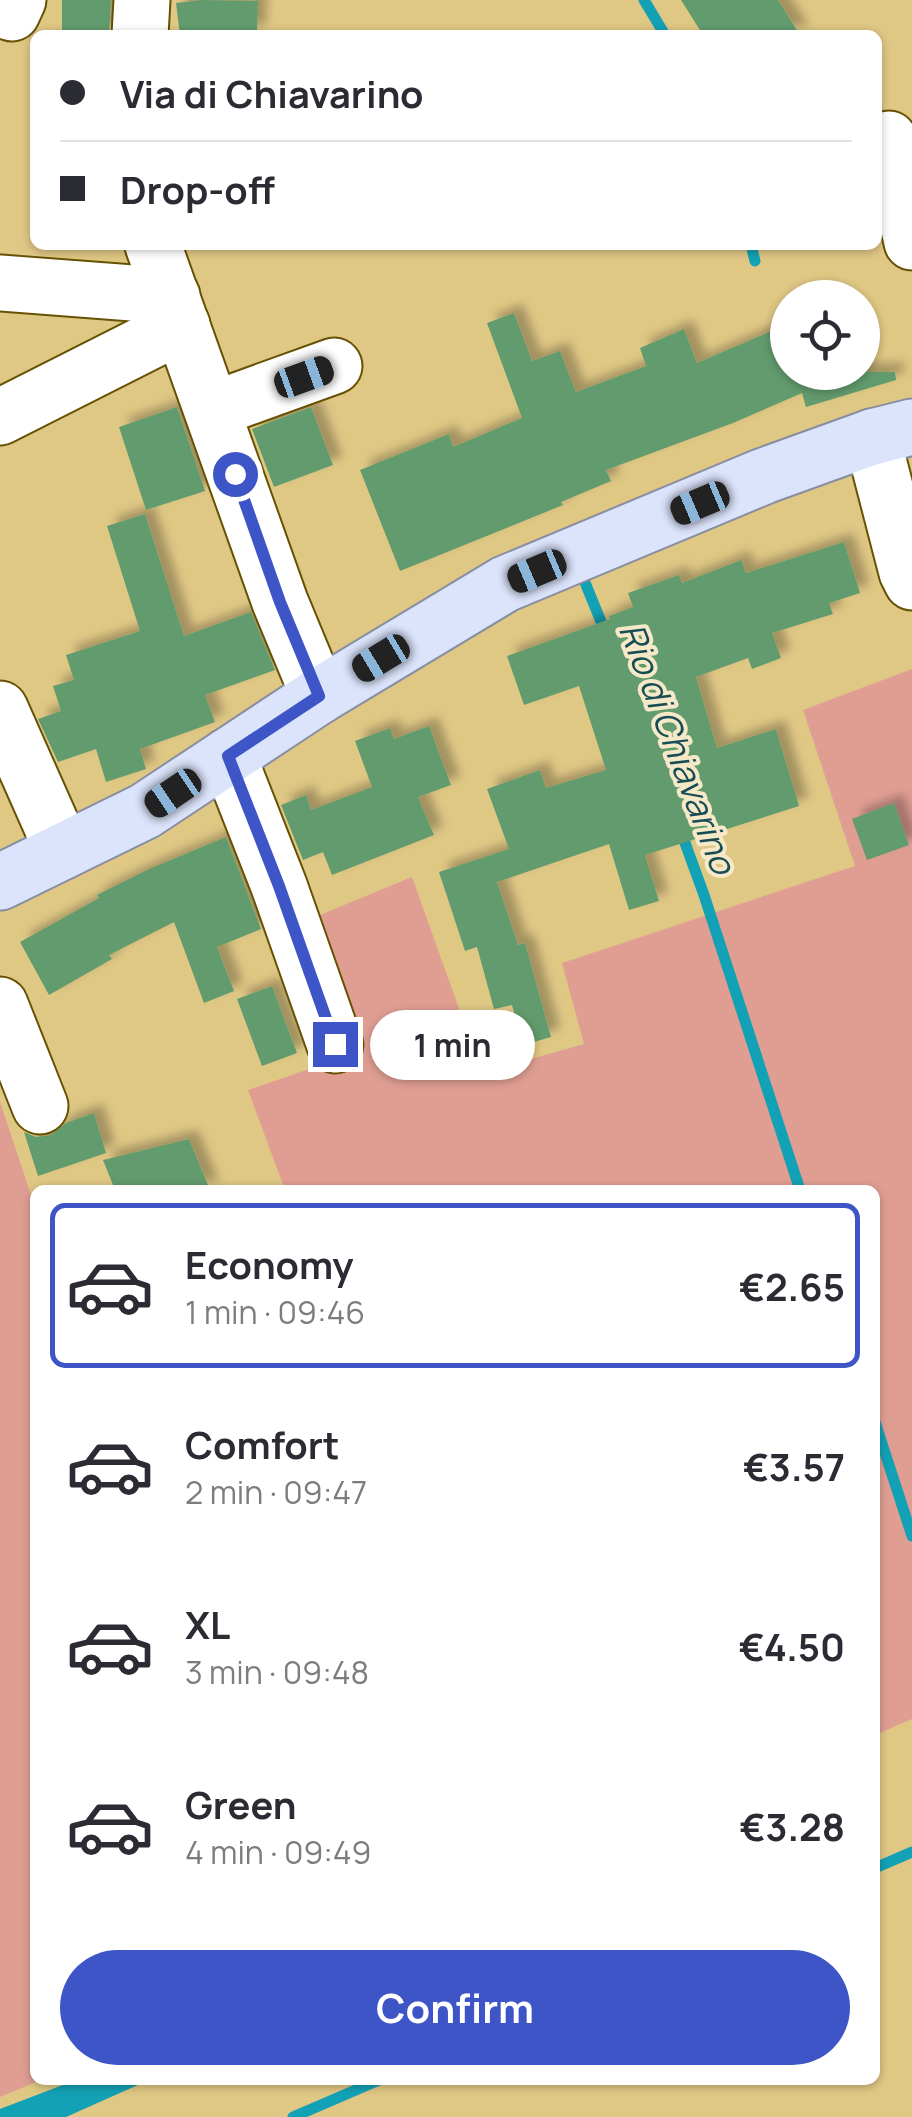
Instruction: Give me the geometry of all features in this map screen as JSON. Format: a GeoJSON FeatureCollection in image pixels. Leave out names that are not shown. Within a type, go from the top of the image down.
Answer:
{"type":"FeatureCollection","features":[{"type":"Feature","properties":{"kind":"main road"},"geometry":{"type":"LineString","coordinates":[[0,882],[146,811],[319,696],[505,584],[764,476],[892,432]]}},
{"type":"Feature","properties":{"kind":"street"},"geometry":{"type":"LineString","coordinates":[[0,9],[12,13],[18,0]]}},
{"type":"Feature","properties":{"kind":"street"},"geometry":{"type":"LineString","coordinates":[[140,30],[142,0]]}},
{"type":"Feature","properties":{"kind":"street"},"geometry":{"type":"LineString","coordinates":[[882,140],[889,139],[912,242]]}},
{"type":"Feature","properties":{"kind":"street"},"geometry":{"type":"LineString","coordinates":[[156,250],[280,602],[319,696]]}},
{"type":"Feature","properties":{"kind":"street"},"geometry":{"type":"LineString","coordinates":[[0,283],[177,311]]}},
{"type":"Feature","properties":{"kind":"street"},"geometry":{"type":"LineString","coordinates":[[0,417],[177,311]]}},
{"type":"Feature","properties":{"kind":"street"},"geometry":{"type":"LineString","coordinates":[[212,410],[334,366]]}},
{"type":"Feature","properties":{"kind":"street"},"geometry":{"type":"LineString","coordinates":[[892,432],[907,572],[912,582]]}},
{"type":"Feature","properties":{"kind":"street"},"geometry":{"type":"LineString","coordinates":[[0,709],[63,851]]}},
{"type":"Feature","properties":{"kind":"street"},"geometry":{"type":"LineString","coordinates":[[228,756],[335,1044]]}},
{"type":"Feature","properties":{"kind":"street"},"geometry":{"type":"LineString","coordinates":[[0,1005],[40,1106]]}},
{"type":"Feature","properties":{"kind":"shaded area"},"geometry":{"type":"Polygon","coordinates":[[[912,669],[912,1719],[880,1733],[880,1185],[283,1185],[248,1090],[365,1050],[320,915],[412,877],[482,1073],[584,1044],[562,963],[855,866],[803,710],[912,669]]]}},
{"type":"Feature","properties":{"kind":"shaded area"},"geometry":{"type":"Polygon","coordinates":[[[0,1102],[30,1192],[30,2085],[0,2097],[0,1102]]]}},
{"type":"Feature","properties":{"kind":"water"},"geometry":{"type":"Polygon","coordinates":[[[63,2085],[138,2085],[66,2117],[0,2117],[0,2109],[63,2085]]]}},
{"type":"Feature","properties":{"kind":"building"},"geometry":{"type":"Polygon","coordinates":[[[62,0],[111,0],[109,30],[62,30],[62,0]]]}},
{"type":"Feature","properties":{"kind":"building"},"geometry":{"type":"Polygon","coordinates":[[[681,0],[778,0],[797,30],[700,30],[681,0]]]}},
{"type":"Feature","properties":{"kind":"building"},"geometry":{"type":"Polygon","coordinates":[[[258,1],[257,30],[179,30],[176,3],[258,1]]]}},
{"type":"Feature","properties":{"kind":"building"},"geometry":{"type":"Polygon","coordinates":[[[514,313],[532,361],[560,351],[576,392],[646,366],[640,348],[684,329],[697,363],[770,332],[770,390],[863,390],[806,407],[802,393],[606,470],[611,481],[561,502],[563,505],[400,571],[360,470],[449,434],[453,447],[522,418],[487,323],[514,313]]]}},
{"type":"Feature","properties":{"kind":"building"},"geometry":{"type":"Polygon","coordinates":[[[880,372],[895,372],[896,380],[880,385],[880,372]]]}},
{"type":"Feature","properties":{"kind":"building"},"geometry":{"type":"Polygon","coordinates":[[[177,407],[205,491],[146,510],[119,427],[177,407]]]}},
{"type":"Feature","properties":{"kind":"building"},"geometry":{"type":"Polygon","coordinates":[[[311,407],[333,465],[274,487],[252,429],[311,407]]]}},
{"type":"Feature","properties":{"kind":"building"},"geometry":{"type":"Polygon","coordinates":[[[145,514],[184,636],[251,612],[275,670],[205,695],[215,722],[140,749],[146,769],[106,782],[96,749],[58,762],[38,719],[61,711],[53,686],[74,680],[66,655],[140,631],[107,526],[145,514]]]}},
{"type":"Feature","properties":{"kind":"building"},"geometry":{"type":"Polygon","coordinates":[[[844,542],[860,593],[829,603],[833,614],[772,633],[781,658],[752,669],[748,658],[696,677],[717,748],[776,729],[799,806],[645,855],[659,901],[629,910],[609,844],[497,882],[518,945],[525,943],[551,1037],[523,1045],[512,1005],[494,1009],[477,947],[465,951],[439,872],[509,849],[487,789],[540,770],[546,788],[606,770],[579,686],[524,705],[507,656],[610,619],[609,616],[633,607],[628,593],[679,575],[682,583],[741,560],[746,573],[844,542]]]}},
{"type":"Feature","properties":{"kind":"building"},"geometry":{"type":"Polygon","coordinates":[[[429,726],[451,785],[418,797],[434,835],[332,875],[323,852],[303,860],[281,805],[306,795],[311,810],[372,787],[355,741],[390,728],[394,739],[429,726]]]}},
{"type":"Feature","properties":{"kind":"building"},"geometry":{"type":"Polygon","coordinates":[[[894,803],[909,845],[867,860],[852,819],[894,803]]]}},
{"type":"Feature","properties":{"kind":"building"},"geometry":{"type":"Polygon","coordinates":[[[226,837],[261,929],[217,947],[234,991],[204,1003],[174,922],[109,955],[112,959],[49,995],[20,942],[99,898],[97,895],[226,837]]]}},
{"type":"Feature","properties":{"kind":"building"},"geometry":{"type":"Polygon","coordinates":[[[272,986],[297,1053],[262,1066],[237,999],[272,986]]]}},
{"type":"Feature","properties":{"kind":"building"},"geometry":{"type":"Polygon","coordinates":[[[94,1113],[106,1153],[38,1176],[24,1132],[36,1137],[51,1135],[66,1123],[94,1113]]]}},
{"type":"Feature","properties":{"kind":"building"},"geometry":{"type":"Polygon","coordinates":[[[189,1139],[208,1185],[113,1185],[103,1160],[189,1139]]]}},
{"type":"Feature","properties":{"kind":"waterway"},"geometry":{"type":"LineString","coordinates":[[644,0],[662,30]]}},
{"type":"Feature","properties":{"kind":"waterway"},"geometry":{"type":"LineString","coordinates":[[752,250],[755,261]]}},
{"type":"Feature","properties":{"kind":"waterway","name":"Rio di Chiavarino"},"geometry":{"type":"LineString","coordinates":[[583,569],[580,570],[606,634]]}},
{"type":"Feature","properties":{"kind":"waterway","name":"Rio di Chiavarino"},"geometry":{"type":"LineString","coordinates":[[680,829],[798,1185]]}},
{"type":"Feature","properties":{"kind":"waterway","name":"Rio di Chiavarino"},"geometry":{"type":"LineString","coordinates":[[880,1437],[912,1536]]}},
{"type":"Feature","properties":{"kind":"waterway"},"geometry":{"type":"LineString","coordinates":[[880,1866],[912,1852]]}},
{"type":"Feature","properties":{"kind":"waterway"},"geometry":{"type":"LineString","coordinates":[[293,2117],[367,2085]]}},
{"type":"Feature","properties":{"kind":"route"},"geometry":{"type":"LineString","coordinates":[[235,474],[280,602],[319,696],[228,756],[335,1044]]}}]}
